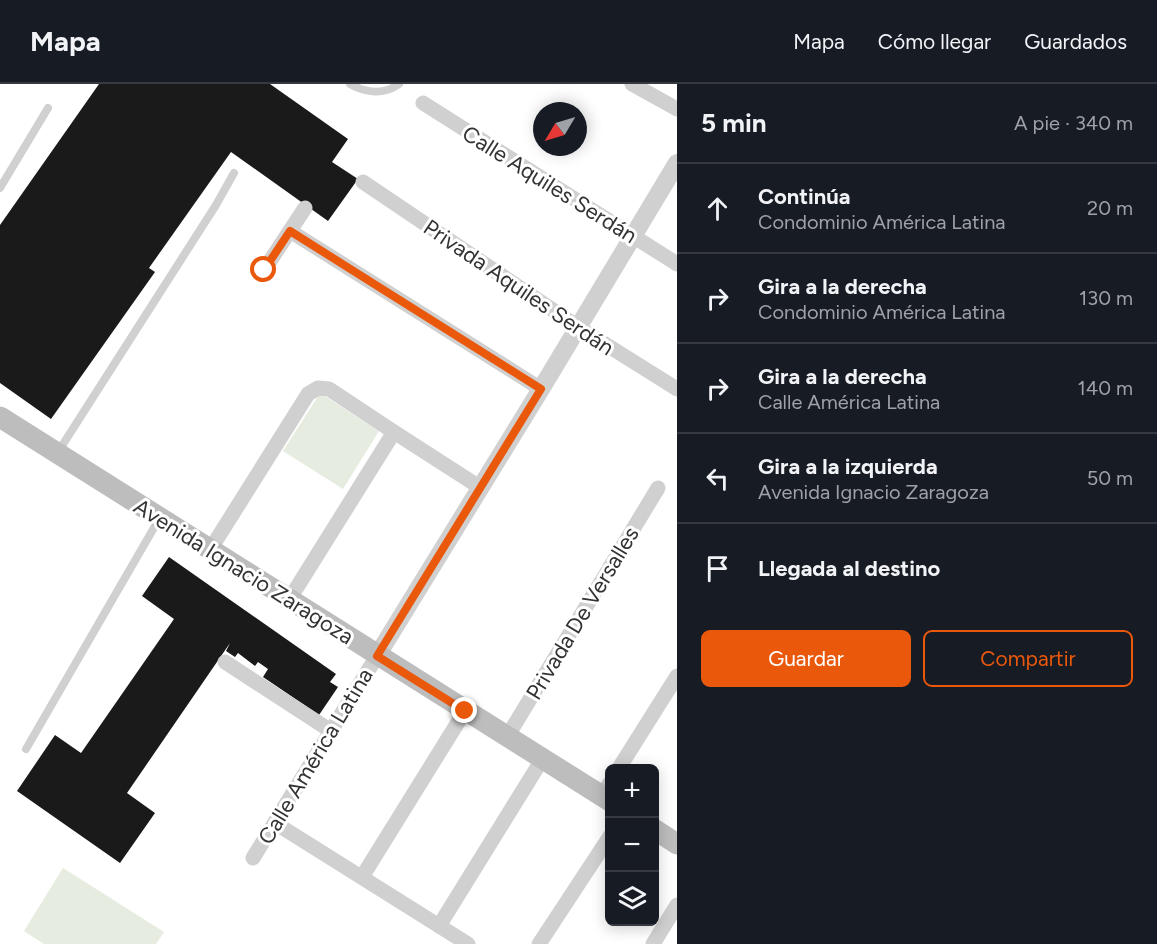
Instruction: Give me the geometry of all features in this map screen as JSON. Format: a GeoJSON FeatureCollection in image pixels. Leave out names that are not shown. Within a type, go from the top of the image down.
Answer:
{"type":"FeatureCollection","features":[{"type":"Feature","properties":{"kind":"main road","name":"Avenida Ignacio Zaragoza"},"geometry":{"type":"LineString","coordinates":[[0,417],[465,711],[605,793]]}},
{"type":"Feature","properties":{"kind":"main road"},"geometry":{"type":"LineString","coordinates":[[659,833],[677,844]]}},
{"type":"Feature","properties":{"kind":"street"},"geometry":{"type":"LineString","coordinates":[[632,84],[677,109]]}},
{"type":"Feature","properties":{"kind":"street","name":"Calle Aquiles Serdán"},"geometry":{"type":"LineString","coordinates":[[423,103],[677,264]]}},
{"type":"Feature","properties":{"kind":"street","name":"Calle América Latina"},"geometry":{"type":"LineString","coordinates":[[254,858],[677,163]]}},
{"type":"Feature","properties":{"kind":"street","name":"Privada Aquiles Serdán"},"geometry":{"type":"LineString","coordinates":[[363,182],[578,327],[677,389]]}},
{"type":"Feature","properties":{"kind":"street"},"geometry":{"type":"LineString","coordinates":[[264,270],[304,208]]}},
{"type":"Feature","properties":{"kind":"street"},"geometry":{"type":"LineString","coordinates":[[290,231],[541,389]]}},
{"type":"Feature","properties":{"kind":"street"},"geometry":{"type":"LineString","coordinates":[[210,550],[308,394],[318,388],[329,389],[481,488]]}},
{"type":"Feature","properties":{"kind":"street"},"geometry":{"type":"LineString","coordinates":[[289,600],[394,432]]}},
{"type":"Feature","properties":{"kind":"street","name":"Privada De Versalles"},"geometry":{"type":"LineString","coordinates":[[507,737],[658,489]]}},
{"type":"Feature","properties":{"kind":"street"},"geometry":{"type":"LineString","coordinates":[[225,662],[331,732]]}},
{"type":"Feature","properties":{"kind":"street"},"geometry":{"type":"LineString","coordinates":[[622,764],[677,676]]}},
{"type":"Feature","properties":{"kind":"street"},"geometry":{"type":"LineString","coordinates":[[362,878],[465,711]]}},
{"type":"Feature","properties":{"kind":"street"},"geometry":{"type":"LineString","coordinates":[[440,926],[543,758]]}},
{"type":"Feature","properties":{"kind":"street"},"geometry":{"type":"LineString","coordinates":[[275,823],[468,944]]}},
{"type":"Feature","properties":{"kind":"street"},"geometry":{"type":"LineString","coordinates":[[539,944],[605,842]]}},
{"type":"Feature","properties":{"kind":"street"},"geometry":{"type":"LineString","coordinates":[[653,944],[677,906]]}},
{"type":"Feature","properties":{"kind":"lane"},"geometry":{"type":"LineString","coordinates":[[350,84],[368,92],[381,92],[399,84]]}},
{"type":"Feature","properties":{"kind":"lane"},"geometry":{"type":"LineString","coordinates":[[0,188],[48,108]]}},
{"type":"Feature","properties":{"kind":"lane"},"geometry":{"type":"LineString","coordinates":[[57,453],[234,173]]}},
{"type":"Feature","properties":{"kind":"lane"},"geometry":{"type":"LineString","coordinates":[[26,749],[159,518]]}},
{"type":"Feature","properties":{"kind":"shaded area"},"geometry":{"type":"Polygon","coordinates":[[[320,393],[379,431],[343,489],[283,451],[320,393]]]}},
{"type":"Feature","properties":{"kind":"shaded area"},"geometry":{"type":"Polygon","coordinates":[[[63,868],[164,932],[156,944],[44,944],[24,931],[63,868]]]}},
{"type":"Feature","properties":{"kind":"building"},"geometry":{"type":"Polygon","coordinates":[[[99,84],[270,84],[348,139],[332,162],[358,179],[328,221],[231,152],[149,268],[155,272],[51,419],[0,383],[0,225],[99,84]]]}},
{"type":"Feature","properties":{"kind":"building"},"geometry":{"type":"Polygon","coordinates":[[[169,557],[336,674],[330,682],[338,687],[319,715],[263,677],[268,669],[258,662],[255,666],[238,653],[235,657],[226,651],[230,643],[127,793],[155,813],[120,863],[17,791],[55,735],[81,753],[174,619],[142,596],[169,557]]]}},
{"type":"Feature","properties":{"kind":"route"},"geometry":{"type":"LineString","coordinates":[[264,270],[290,231],[541,389],[377,656],[465,711]]}}]}
